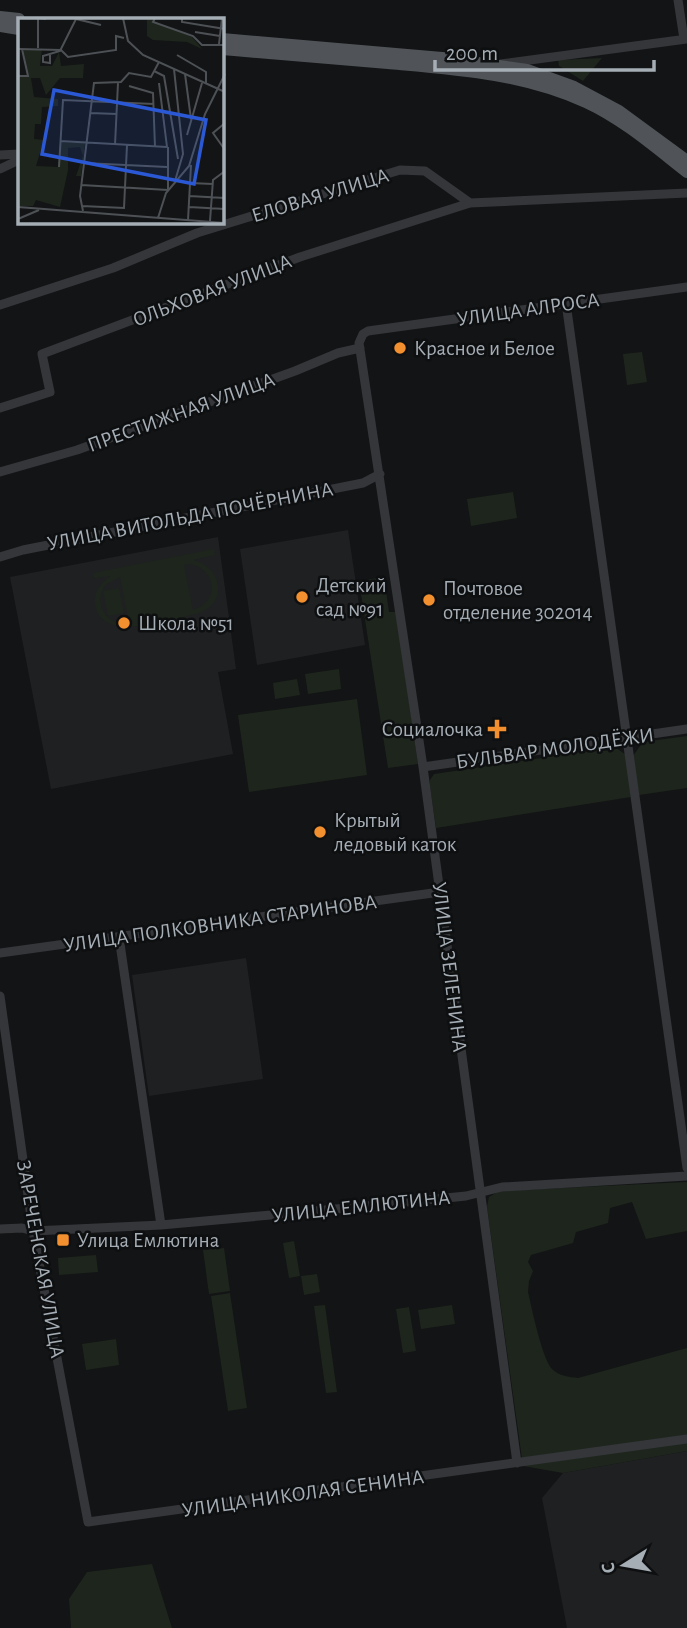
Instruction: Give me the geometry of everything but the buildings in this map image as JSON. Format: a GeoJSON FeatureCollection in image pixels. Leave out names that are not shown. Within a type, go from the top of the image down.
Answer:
{"type":"FeatureCollection","features":[{"type":"Feature","properties":{"kind":"main road"},"geometry":{"type":"LineString","coordinates":[[0,17],[18,19]]}},
{"type":"Feature","properties":{"kind":"main road"},"geometry":{"type":"LineString","coordinates":[[0,26],[18,29]]}},
{"type":"Feature","properties":{"kind":"main road"},"geometry":{"type":"LineString","coordinates":[[224,39],[496,64],[554,79],[619,111],[687,161]]}},
{"type":"Feature","properties":{"kind":"main road"},"geometry":{"type":"LineString","coordinates":[[224,49],[515,77],[555,89],[588,103],[637,134],[687,172]]}},
{"type":"Feature","properties":{"kind":"street"},"geometry":{"type":"LineString","coordinates":[[496,64],[685,39],[678,0]]}},
{"type":"Feature","properties":{"kind":"street"},"geometry":{"type":"LineString","coordinates":[[554,79],[549,74],[548,65],[556,58]]}},
{"type":"Feature","properties":{"kind":"street"},"geometry":{"type":"LineString","coordinates":[[0,155],[18,154]]}},
{"type":"Feature","properties":{"kind":"street"},"geometry":{"type":"LineString","coordinates":[[0,169],[18,160]]}},
{"type":"Feature","properties":{"kind":"street","name":"ЕЛОВАЯ УЛИЦА"},"geometry":{"type":"LineString","coordinates":[[0,305],[113,268],[197,233],[400,170],[425,171],[470,203]]}},
{"type":"Feature","properties":{"kind":"street"},"geometry":{"type":"LineString","coordinates":[[470,203],[687,193]]}},
{"type":"Feature","properties":{"kind":"street","name":"ОЛЬХОВАЯ УЛИЦА"},"geometry":{"type":"LineString","coordinates":[[0,408],[50,392],[42,354],[300,257],[470,203]]}},
{"type":"Feature","properties":{"kind":"street"},"geometry":{"type":"LineString","coordinates":[[197,224],[197,233]]}},
{"type":"Feature","properties":{"kind":"street","name":"УЛИЦА АЛРОСА"},"geometry":{"type":"LineString","coordinates":[[360,348],[360,338],[368,331],[687,287]]}},
{"type":"Feature","properties":{"kind":"street"},"geometry":{"type":"LineString","coordinates":[[566,303],[687,1167]]}},
{"type":"Feature","properties":{"kind":"street","name":"ПРЕСТИЖНАЯ УЛИЦА"},"geometry":{"type":"LineString","coordinates":[[0,472],[77,450],[338,353],[360,348]]}},
{"type":"Feature","properties":{"kind":"street","name":"УЛИЦА ЗЕЛЕНИНА"},"geometry":{"type":"LineString","coordinates":[[360,348],[423,767],[517,1463]]}},
{"type":"Feature","properties":{"kind":"street","name":"УЛИЦА ВИТОЛЬДА ПОЧЁРНИНА"},"geometry":{"type":"LineString","coordinates":[[0,557],[64,541],[363,483],[380,474]]}},
{"type":"Feature","properties":{"kind":"street","name":"БУЛЬВАР МОЛОДЁЖИ"},"geometry":{"type":"LineString","coordinates":[[423,767],[687,729]]}},
{"type":"Feature","properties":{"kind":"street","name":"УЛИЦА ПОЛКОВНИКА СТАРИНОВА"},"geometry":{"type":"LineString","coordinates":[[0,953],[440,892]]}},
{"type":"Feature","properties":{"kind":"street"},"geometry":{"type":"LineString","coordinates":[[119,937],[161,1225]]}},
{"type":"Feature","properties":{"kind":"street","name":"ЗАРЕЧЕНСКАЯ УЛИЦА"},"geometry":{"type":"LineString","coordinates":[[0,996],[33,1231],[88,1522]]}},
{"type":"Feature","properties":{"kind":"street","name":"УЛИЦА ЕМЛЮТИНА"},"geometry":{"type":"LineString","coordinates":[[0,1229],[22,1228],[33,1231],[161,1225],[368,1207],[480,1193],[502,1187],[687,1176]]}},
{"type":"Feature","properties":{"kind":"street","name":"УЛИЦА НИКОЛАЯ СЕНИНА"},"geometry":{"type":"LineString","coordinates":[[88,1522],[687,1439]]}},
{"type":"Feature","properties":{"kind":"shaded area"},"geometry":{"type":"Polygon","coordinates":[[[602,58],[583,81],[559,66],[558,60],[602,58]]]}},
{"type":"Feature","properties":{"kind":"shaded area"},"geometry":{"type":"Polygon","coordinates":[[[642,352],[647,382],[627,385],[623,354],[642,352]]]}},
{"type":"Feature","properties":{"kind":"shaded area"},"geometry":{"type":"Polygon","coordinates":[[[513,492],[517,518],[471,526],[467,499],[513,492]]]}},
{"type":"Feature","properties":{"kind":"shaded area","name":"Детский сад №91"},"geometry":{"type":"Polygon","coordinates":[[[348,530],[365,645],[257,665],[240,549],[348,530]]]}},
{"type":"Feature","properties":{"kind":"shaded area","name":"Школа №51"},"geometry":{"type":"Polygon","coordinates":[[[218,537],[236,669],[218,672],[233,754],[51,789],[10,577],[218,537]]]}},
{"type":"Feature","properties":{"kind":"shaded area"},"geometry":{"type":"Polygon","coordinates":[[[214,549],[215,555],[193,560],[211,570],[218,586],[217,595],[207,609],[196,614],[154,624],[122,626],[109,623],[99,616],[95,603],[97,591],[111,576],[94,578],[93,573],[214,549]],[[190,564],[184,565],[193,610],[208,600],[212,586],[206,572],[190,564]],[[120,577],[105,585],[100,600],[108,618],[121,623],[129,622],[120,577]]]}},
{"type":"Feature","properties":{"kind":"shaded area"},"geometry":{"type":"Polygon","coordinates":[[[384,577],[389,612],[396,612],[418,764],[388,768],[359,581],[384,577]]]}},
{"type":"Feature","properties":{"kind":"shaded area"},"geometry":{"type":"Polygon","coordinates":[[[119,588],[124,613],[108,616],[103,591],[119,588]]]}},
{"type":"Feature","properties":{"kind":"shaded area"},"geometry":{"type":"Polygon","coordinates":[[[339,669],[341,689],[308,694],[305,674],[339,669]]]}},
{"type":"Feature","properties":{"kind":"shaded area"},"geometry":{"type":"Polygon","coordinates":[[[297,679],[300,695],[275,699],[273,683],[297,679]]]}},
{"type":"Feature","properties":{"kind":"shaded area"},"geometry":{"type":"Polygon","coordinates":[[[357,699],[367,775],[249,792],[238,715],[357,699]]]}},
{"type":"Feature","properties":{"kind":"shaded area"},"geometry":{"type":"Polygon","coordinates":[[[687,736],[687,788],[639,795],[633,756],[643,742],[687,736]]]}},
{"type":"Feature","properties":{"kind":"shaded area"},"geometry":{"type":"Polygon","coordinates":[[[615,747],[626,755],[631,797],[436,828],[430,786],[434,774],[615,747]]]}},
{"type":"Feature","properties":{"kind":"shaded area"},"geometry":{"type":"Polygon","coordinates":[[[246,958],[263,1079],[149,1096],[132,975],[246,958]]]}},
{"type":"Feature","properties":{"kind":"shaded area"},"geometry":{"type":"Polygon","coordinates":[[[687,1182],[687,1231],[646,1239],[632,1202],[610,1208],[608,1223],[576,1232],[573,1243],[531,1255],[528,1262],[533,1271],[528,1292],[548,1363],[561,1375],[578,1378],[687,1348],[687,1451],[563,1473],[523,1466],[487,1207],[489,1197],[499,1191],[687,1182]]]}},
{"type":"Feature","properties":{"kind":"shaded area"},"geometry":{"type":"Polygon","coordinates":[[[294,1241],[300,1276],[289,1278],[283,1243],[294,1241]]]}},
{"type":"Feature","properties":{"kind":"shaded area"},"geometry":{"type":"Polygon","coordinates":[[[224,1248],[230,1291],[209,1294],[203,1250],[224,1248]]]}},
{"type":"Feature","properties":{"kind":"shaded area"},"geometry":{"type":"Polygon","coordinates":[[[96,1255],[98,1272],[59,1275],[58,1258],[96,1255]]]}},
{"type":"Feature","properties":{"kind":"shaded area"},"geometry":{"type":"Polygon","coordinates":[[[317,1274],[320,1292],[304,1295],[301,1276],[317,1274]]]}},
{"type":"Feature","properties":{"kind":"shaded area"},"geometry":{"type":"Polygon","coordinates":[[[230,1293],[247,1408],[228,1411],[211,1296],[230,1293]]]}},
{"type":"Feature","properties":{"kind":"shaded area"},"geometry":{"type":"Polygon","coordinates":[[[325,1305],[337,1392],[326,1393],[314,1306],[325,1305]]]}},
{"type":"Feature","properties":{"kind":"shaded area"},"geometry":{"type":"Polygon","coordinates":[[[452,1305],[455,1324],[421,1329],[418,1310],[452,1305]]]}},
{"type":"Feature","properties":{"kind":"shaded area"},"geometry":{"type":"Polygon","coordinates":[[[409,1307],[416,1351],[403,1353],[396,1309],[409,1307]]]}},
{"type":"Feature","properties":{"kind":"shaded area"},"geometry":{"type":"Polygon","coordinates":[[[116,1339],[119,1365],[86,1370],[82,1344],[116,1339]]]}},
{"type":"Feature","properties":{"kind":"shaded area"},"geometry":{"type":"Polygon","coordinates":[[[687,1451],[687,1628],[567,1628],[542,1498],[563,1473],[687,1451]]]}},
{"type":"Feature","properties":{"kind":"shaded area"},"geometry":{"type":"Polygon","coordinates":[[[152,1564],[172,1628],[71,1628],[69,1599],[87,1572],[152,1564]]]}},
{"type":"Feature","properties":{"kind":"place","name":"Красное и Белое"},"geometry":{"type":"Point","coordinates":[400,348]}},
{"type":"Feature","properties":{"kind":"place","name":"Детский сад №91"},"geometry":{"type":"Point","coordinates":[302,597]}},
{"type":"Feature","properties":{"kind":"place","name":"Почтовое отделение 302014"},"geometry":{"type":"Point","coordinates":[429,600]}},
{"type":"Feature","properties":{"kind":"place","name":"Школа №51"},"geometry":{"type":"Point","coordinates":[124,623]}},
{"type":"Feature","properties":{"kind":"place","name":"Социалочка"},"geometry":{"type":"Point","coordinates":[497,729]}},
{"type":"Feature","properties":{"kind":"place","name":"Крытый ледовый каток"},"geometry":{"type":"Point","coordinates":[320,832]}},
{"type":"Feature","properties":{"kind":"place","name":"Улица Емлютина"},"geometry":{"type":"Point","coordinates":[63,1240]}}]}
